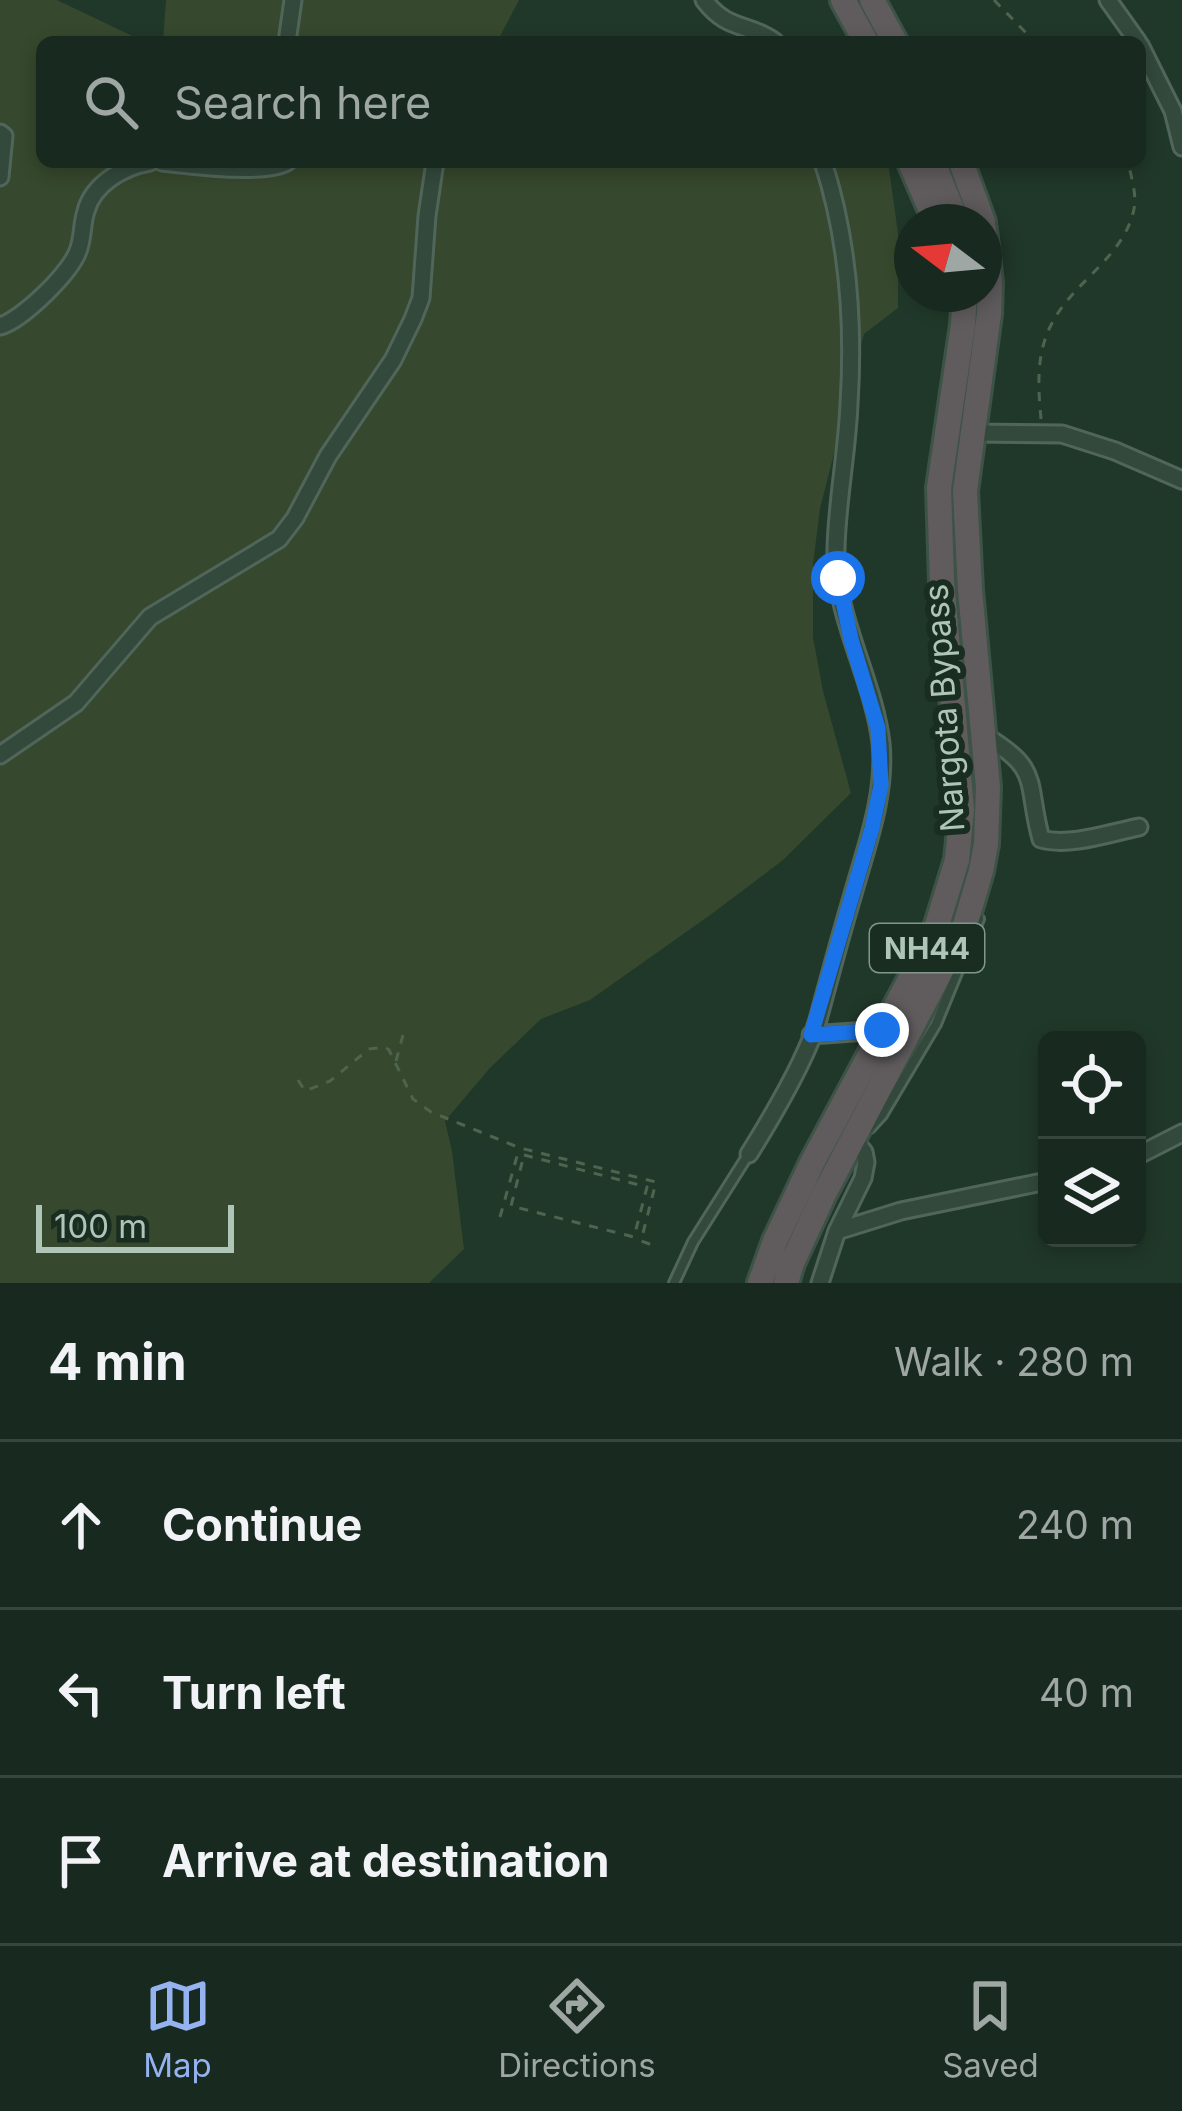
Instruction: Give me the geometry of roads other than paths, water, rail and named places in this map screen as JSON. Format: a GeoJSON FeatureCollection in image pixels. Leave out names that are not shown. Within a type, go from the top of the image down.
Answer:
{"type":"FeatureCollection","features":[{"type":"Feature","properties":{"kind":"highway"},"geometry":{"type":"LineString","coordinates":[[843,0],[863,36]]}},
{"type":"Feature","properties":{"kind":"highway"},"geometry":{"type":"LineString","coordinates":[[872,0],[892,36]]}},
{"type":"Feature","properties":{"kind":"highway"},"geometry":{"type":"LineString","coordinates":[[913,168],[928,204]]}},
{"type":"Feature","properties":{"kind":"highway"},"geometry":{"type":"LineString","coordinates":[[934,168],[950,204]]}},
{"type":"Feature","properties":{"kind":"highway","name":"Nargota Bypass"},"geometry":{"type":"LineString","coordinates":[[963,168],[975,204]]}},
{"type":"Feature","properties":{"kind":"highway","name":"Nargota Bypass"},"geometry":{"type":"LineString","coordinates":[[760,1283],[812,1163],[934,935],[952,884],[961,836],[960,779],[942,580],[962,312]]}},
{"type":"Feature","properties":{"kind":"highway","name":"Nargota Bypass"},"geometry":{"type":"LineString","coordinates":[[786,1283],[853,1136],[974,902],[986,844],[988,787],[970,590],[952,489],[973,433],[989,312]]}},
{"type":"Feature","properties":{"kind":"street"},"geometry":{"type":"LineString","coordinates":[[288,36],[293,0]]}},
{"type":"Feature","properties":{"kind":"street"},"geometry":{"type":"LineString","coordinates":[[704,0],[728,23],[766,36]]}},
{"type":"Feature","properties":{"kind":"street"},"geometry":{"type":"LineString","coordinates":[[1108,0],[1133,36]]}},
{"type":"Feature","properties":{"kind":"street"},"geometry":{"type":"LineString","coordinates":[[1146,58],[1173,111],[1182,147]]}},
{"type":"Feature","properties":{"kind":"street"},"geometry":{"type":"LineString","coordinates":[[0,133],[5,143],[0,177]]}},
{"type":"Feature","properties":{"kind":"street"},"geometry":{"type":"LineString","coordinates":[[0,326],[72,265],[80,248],[84,214],[95,191],[130,168]]}},
{"type":"Feature","properties":{"kind":"street"},"geometry":{"type":"LineString","coordinates":[[0,755],[76,703],[150,617],[279,538],[295,518],[328,456],[393,360],[413,319],[421,298],[434,168]]}},
{"type":"Feature","properties":{"kind":"street"},"geometry":{"type":"LineString","coordinates":[[749,1154],[811,1035],[872,828],[882,768],[878,728],[851,639],[836,564],[851,351],[839,217],[825,168]]}},
{"type":"Feature","properties":{"kind":"street"},"geometry":{"type":"LineString","coordinates":[[973,433],[1063,434],[1182,480]]}},
{"type":"Feature","properties":{"kind":"street"},"geometry":{"type":"LineString","coordinates":[[982,734],[1008,749],[1024,766],[1040,839],[1068,840],[1139,827]]}},
{"type":"Feature","properties":{"kind":"street"},"geometry":{"type":"LineString","coordinates":[[811,1035],[882,1030]]}},
{"type":"Feature","properties":{"kind":"street"},"geometry":{"type":"LineString","coordinates":[[820,1283],[837,1231],[863,1178],[864,1152],[853,1136]]}},
{"type":"Feature","properties":{"kind":"street"},"geometry":{"type":"LineString","coordinates":[[1146,1152],[1178,1139]]}},
{"type":"Feature","properties":{"kind":"street"},"geometry":{"type":"LineString","coordinates":[[837,1231],[901,1211],[1038,1183]]}},
{"type":"Feature","properties":{"kind":"lane"},"geometry":{"type":"LineString","coordinates":[[986,844],[987,892]]}},
{"type":"Feature","properties":{"kind":"lane"},"geometry":{"type":"LineString","coordinates":[[853,1136],[867,1131],[882,1115],[936,1024],[981,914]]}},
{"type":"Feature","properties":{"kind":"lane"},"geometry":{"type":"LineString","coordinates":[[674,1283],[693,1242],[749,1154]]}}]}
